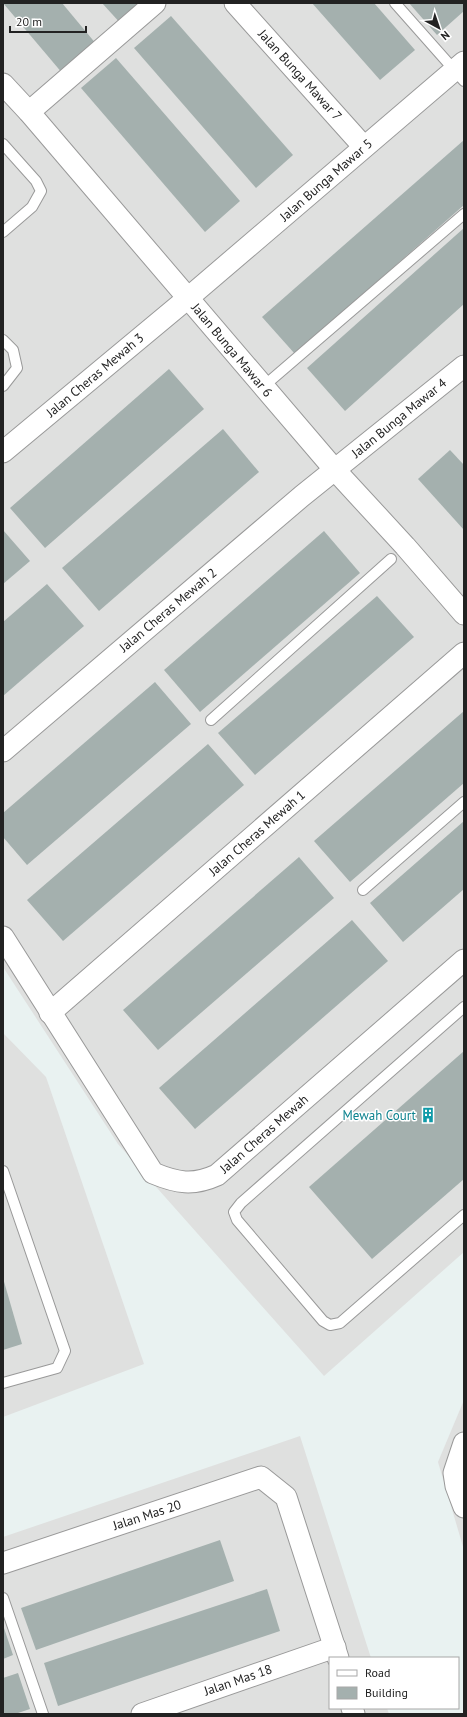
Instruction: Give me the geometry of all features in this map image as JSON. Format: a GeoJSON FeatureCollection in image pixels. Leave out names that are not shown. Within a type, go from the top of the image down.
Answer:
{"type":"FeatureCollection","features":[{"type":"Feature","properties":{"kind":"street"},"geometry":{"type":"LineString","coordinates":[[28,112],[155,3]]}},
{"type":"Feature","properties":{"kind":"street","name":"Jalan Bunga Mawar 7"},"geometry":{"type":"LineString","coordinates":[[235,3],[364,147]]}},
{"type":"Feature","properties":{"kind":"street","name":"Jalan Bunga Mawar 5"},"geometry":{"type":"LineString","coordinates":[[188,298],[364,147],[461,71]]}},
{"type":"Feature","properties":{"kind":"street","name":"Jalan Bunga Mawar 6"},"geometry":{"type":"LineString","coordinates":[[3,84],[335,470],[405,546],[464,614]]}},
{"type":"Feature","properties":{"kind":"street","name":"Jalan Cheras Mewah 3"},"geometry":{"type":"LineString","coordinates":[[3,452],[188,298]]}},
{"type":"Feature","properties":{"kind":"street","name":"Jalan Bunga Mawar 4"},"geometry":{"type":"LineString","coordinates":[[335,470],[464,366]]}},
{"type":"Feature","properties":{"kind":"street","name":"Jalan Cheras Mewah 2"},"geometry":{"type":"LineString","coordinates":[[3,751],[302,496],[335,470]]}},
{"type":"Feature","properties":{"kind":"street","name":"Jalan Cheras Mewah 1"},"geometry":{"type":"LineString","coordinates":[[50,1014],[464,653]]}},
{"type":"Feature","properties":{"kind":"street","name":"Jalan Cheras Mewah"},"geometry":{"type":"LineString","coordinates":[[3,937],[50,1014],[153,1173],[167,1179],[181,1182],[203,1181],[218,1175],[464,960]]}},
{"type":"Feature","properties":{"kind":"street"},"geometry":{"type":"LineString","coordinates":[[464,1443],[454,1473],[456,1486],[464,1507]]}},
{"type":"Feature","properties":{"kind":"street","name":"Jalan Mas 20"},"geometry":{"type":"LineString","coordinates":[[3,1563],[261,1477],[286,1497],[337,1652]]}},
{"type":"Feature","properties":{"kind":"street","name":"Jalan Mas 18"},"geometry":{"type":"LineString","coordinates":[[142,1714],[337,1652]]}},
{"type":"Feature","properties":{"kind":"lane"},"geometry":{"type":"LineString","coordinates":[[395,3],[461,71]]}},
{"type":"Feature","properties":{"kind":"lane"},"geometry":{"type":"LineString","coordinates":[[3,144],[36,182],[41,191],[32,207],[3,232]]}},
{"type":"Feature","properties":{"kind":"lane"},"geometry":{"type":"LineString","coordinates":[[264,386],[464,214]]}},
{"type":"Feature","properties":{"kind":"lane"},"geometry":{"type":"LineString","coordinates":[[3,340],[13,350],[17,368],[3,386]]}},
{"type":"Feature","properties":{"kind":"lane"},"geometry":{"type":"LineString","coordinates":[[212,720],[391,558]]}},
{"type":"Feature","properties":{"kind":"lane"},"geometry":{"type":"LineString","coordinates":[[363,890],[464,802]]}},
{"type":"Feature","properties":{"kind":"lane"},"geometry":{"type":"LineString","coordinates":[[464,1007],[240,1203],[234,1212],[238,1220],[323,1321],[330,1325],[340,1323],[464,1216]]}},
{"type":"Feature","properties":{"kind":"lane"},"geometry":{"type":"LineString","coordinates":[[3,1171],[65,1350],[57,1368],[3,1383]]}},
{"type":"Feature","properties":{"kind":"lane"},"geometry":{"type":"LineString","coordinates":[[3,1598],[43,1714]]}},
{"type":"Feature","properties":{"kind":"shaded area"},"geometry":{"type":"Polygon","coordinates":[[[3,3],[464,3],[464,1252],[324,1376],[118,1144],[3,967],[3,3]]]}},
{"type":"Feature","properties":{"kind":"shaded area"},"geometry":{"type":"Polygon","coordinates":[[[3,1033],[46,1077],[144,1364],[3,1417],[3,1033]]]}},
{"type":"Feature","properties":{"kind":"shaded area"},"geometry":{"type":"Polygon","coordinates":[[[464,1400],[464,1550],[438,1462],[464,1400]]]}},
{"type":"Feature","properties":{"kind":"shaded area"},"geometry":{"type":"Polygon","coordinates":[[[300,1436],[371,1657],[329,1657],[329,1709],[387,1709],[389,1714],[3,1714],[3,1537],[300,1436]]]}},
{"type":"Feature","properties":{"kind":"building"},"geometry":{"type":"Polygon","coordinates":[[[3,3],[62,3],[97,45],[63,74],[3,3]]]}},
{"type":"Feature","properties":{"kind":"building"},"geometry":{"type":"Polygon","coordinates":[[[102,3],[147,3],[122,25],[102,3]]]}},
{"type":"Feature","properties":{"kind":"building"},"geometry":{"type":"Polygon","coordinates":[[[312,3],[374,3],[415,50],[380,80],[312,3]]]}},
{"type":"Feature","properties":{"kind":"building"},"geometry":{"type":"Polygon","coordinates":[[[409,3],[464,3],[464,11],[437,35],[409,3]]]}},
{"type":"Feature","properties":{"kind":"building"},"geometry":{"type":"Polygon","coordinates":[[[171,16],[293,155],[256,188],[134,48],[171,16]]]}},
{"type":"Feature","properties":{"kind":"building"},"geometry":{"type":"Polygon","coordinates":[[[116,58],[240,201],[205,232],[81,88],[116,58]]]}},
{"type":"Feature","properties":{"kind":"building"},"geometry":{"type":"Polygon","coordinates":[[[464,140],[464,205],[295,354],[262,317],[464,140]]]}},
{"type":"Feature","properties":{"kind":"building"},"geometry":{"type":"Polygon","coordinates":[[[464,228],[464,304],[345,411],[307,368],[464,228]]]}},
{"type":"Feature","properties":{"kind":"building"},"geometry":{"type":"Polygon","coordinates":[[[169,369],[204,409],[45,548],[10,508],[169,369]]]}},
{"type":"Feature","properties":{"kind":"building"},"geometry":{"type":"Polygon","coordinates":[[[223,429],[259,472],[99,611],[62,568],[223,429]]]}},
{"type":"Feature","properties":{"kind":"building"},"geometry":{"type":"Polygon","coordinates":[[[450,450],[464,465],[464,530],[418,479],[450,450]]]}},
{"type":"Feature","properties":{"kind":"building"},"geometry":{"type":"Polygon","coordinates":[[[3,530],[30,561],[3,584],[3,530]]]}},
{"type":"Feature","properties":{"kind":"building"},"geometry":{"type":"Polygon","coordinates":[[[324,531],[360,573],[200,712],[164,670],[324,531]]]}},
{"type":"Feature","properties":{"kind":"building"},"geometry":{"type":"Polygon","coordinates":[[[47,584],[84,626],[3,696],[3,622],[47,584]]]}},
{"type":"Feature","properties":{"kind":"building"},"geometry":{"type":"Polygon","coordinates":[[[377,596],[414,637],[255,775],[218,733],[377,596]]]}},
{"type":"Feature","properties":{"kind":"building"},"geometry":{"type":"Polygon","coordinates":[[[155,682],[191,724],[27,865],[3,837],[3,813],[155,682]]]}},
{"type":"Feature","properties":{"kind":"building"},"geometry":{"type":"Polygon","coordinates":[[[464,711],[464,783],[350,882],[314,841],[464,711]]]}},
{"type":"Feature","properties":{"kind":"building"},"geometry":{"type":"Polygon","coordinates":[[[208,744],[244,785],[63,941],[27,900],[208,744]]]}},
{"type":"Feature","properties":{"kind":"building"},"geometry":{"type":"Polygon","coordinates":[[[464,821],[464,889],[403,942],[370,903],[464,821]]]}},
{"type":"Feature","properties":{"kind":"building"},"geometry":{"type":"Polygon","coordinates":[[[299,857],[334,898],[158,1050],[123,1010],[299,857]]]}},
{"type":"Feature","properties":{"kind":"building"},"geometry":{"type":"Polygon","coordinates":[[[352,920],[388,961],[195,1129],[159,1088],[352,920]]]}},
{"type":"Feature","properties":{"kind":"building","name":"Mewah Court"},"geometry":{"type":"Polygon","coordinates":[[[464,1051],[464,1179],[372,1259],[309,1187],[464,1051]]]}},
{"type":"Feature","properties":{"kind":"building"},"geometry":{"type":"Polygon","coordinates":[[[3,1278],[22,1344],[3,1350],[3,1278]]]}},
{"type":"Feature","properties":{"kind":"building"},"geometry":{"type":"Polygon","coordinates":[[[220,1540],[234,1581],[36,1650],[21,1608],[220,1540]]]}},
{"type":"Feature","properties":{"kind":"building"},"geometry":{"type":"Polygon","coordinates":[[[267,1589],[280,1631],[58,1706],[44,1663],[267,1589]]]}},
{"type":"Feature","properties":{"kind":"building"},"geometry":{"type":"Polygon","coordinates":[[[3,1625],[13,1655],[3,1659],[3,1625]]]}},
{"type":"Feature","properties":{"kind":"building"},"geometry":{"type":"Polygon","coordinates":[[[18,1673],[30,1709],[15,1714],[3,1714],[3,1678],[18,1673]]]}},
{"type":"Feature","properties":{"kind":"place","name":"Mewah Court"},"geometry":{"type":"Point","coordinates":[428,1115]}}]}
